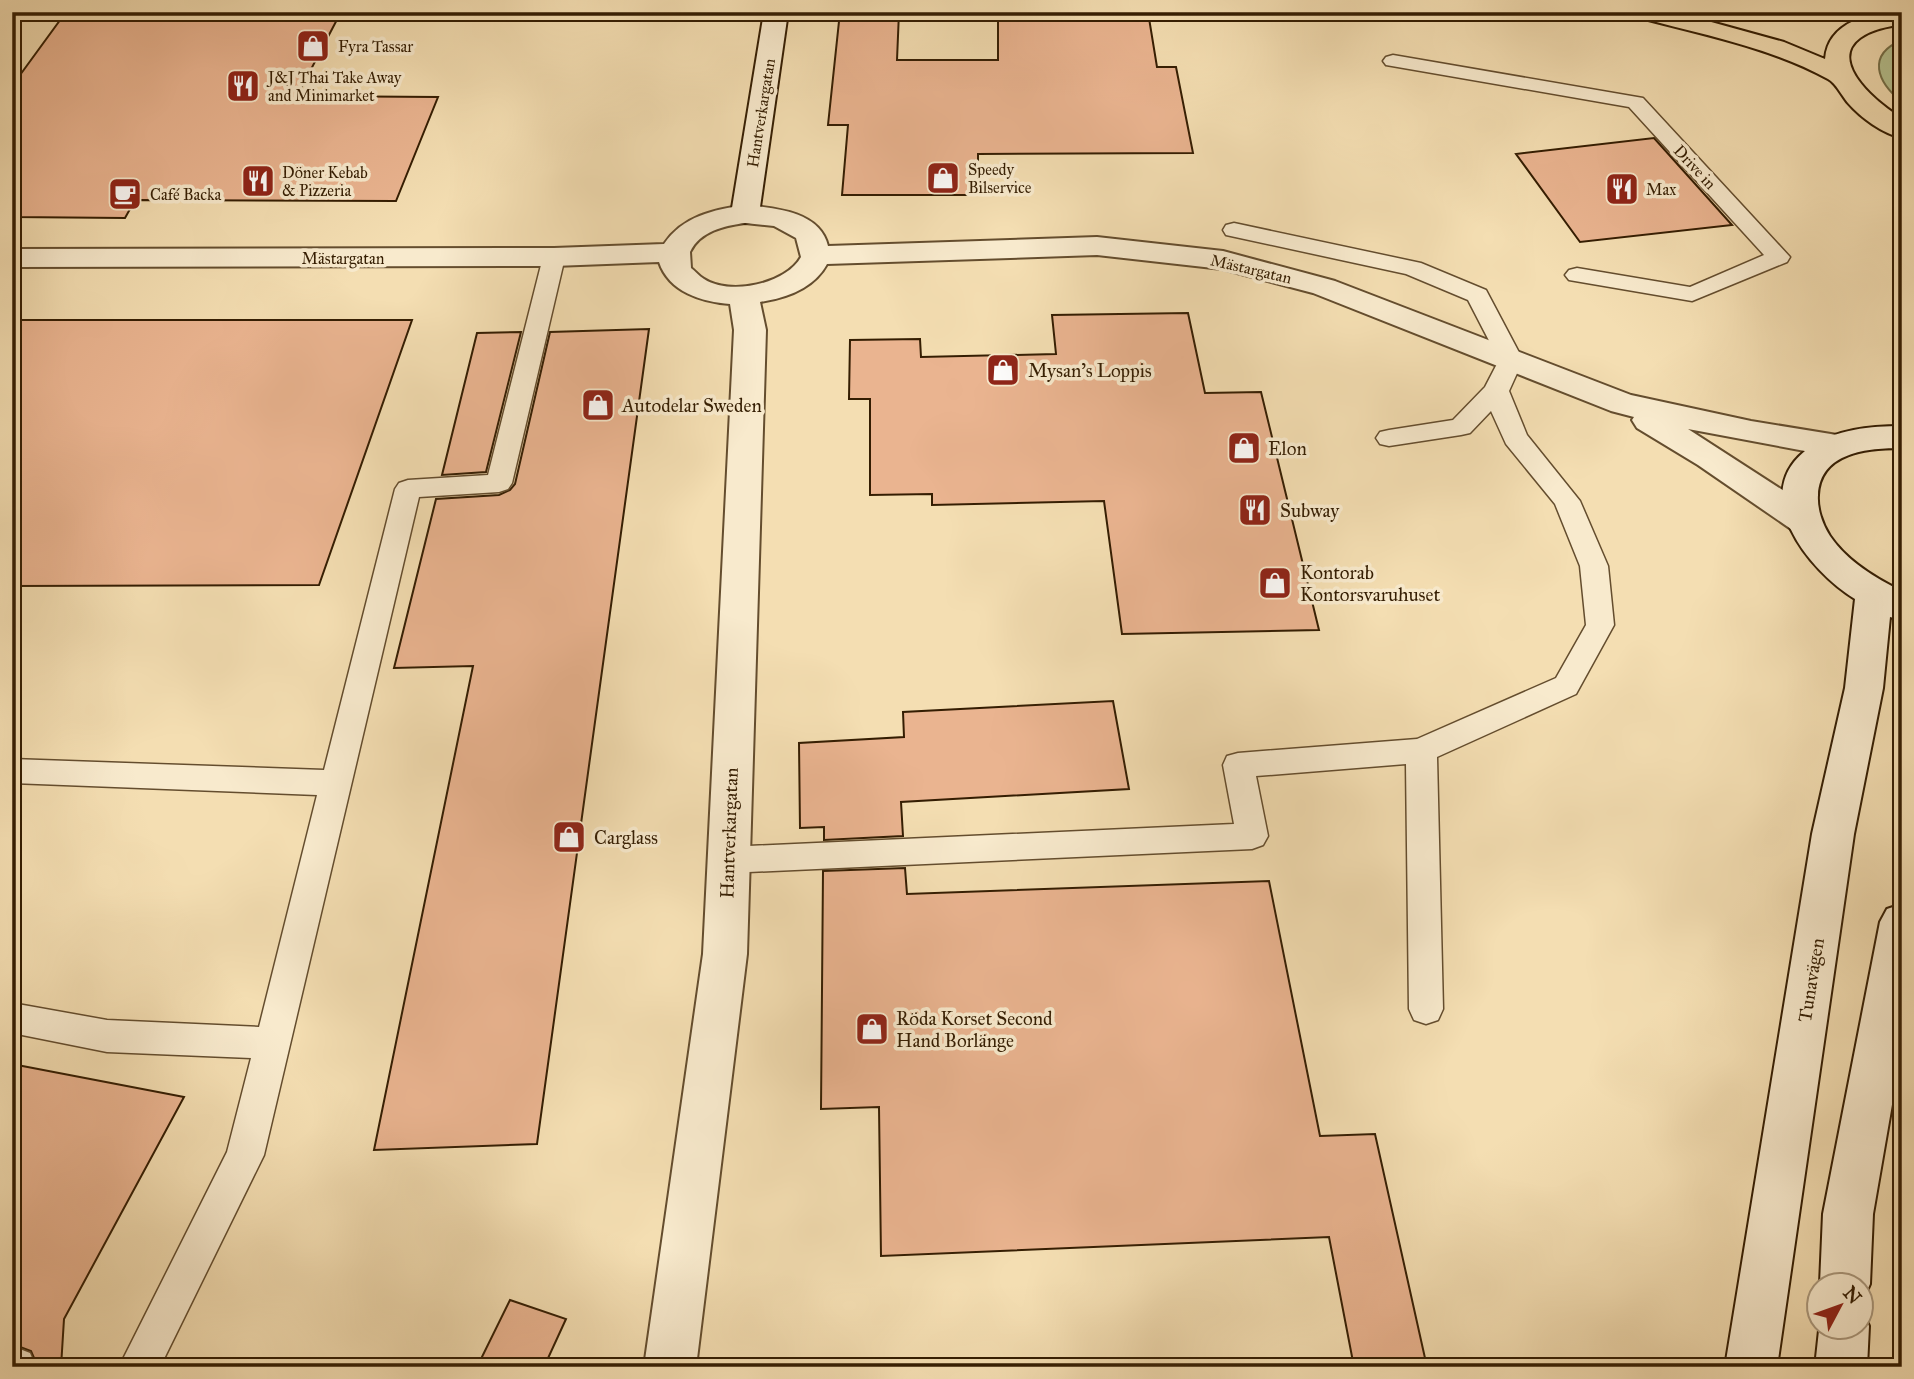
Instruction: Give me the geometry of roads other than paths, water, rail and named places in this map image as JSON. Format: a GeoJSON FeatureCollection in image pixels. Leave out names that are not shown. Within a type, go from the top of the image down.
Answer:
{"type":"FeatureCollection","features":[{"type":"Feature","properties":{"kind":"highway"},"geometry":{"type":"LineString","coordinates":[[1646,12],[1775,47],[1839,74]]}},
{"type":"Feature","properties":{"kind":"highway"},"geometry":{"type":"LineString","coordinates":[[1846,12],[1898,16]]}},
{"type":"Feature","properties":{"kind":"highway"},"geometry":{"type":"LineString","coordinates":[[1898,16],[1862,26],[1842,42],[1836,63],[1839,74],[1858,100],[1899,131]]}},
{"type":"Feature","properties":{"kind":"street","name":"Hantverkargatan"},"geometry":{"type":"LineString","coordinates":[[745,214],[776,12]]}},
{"type":"Feature","properties":{"kind":"street"},"geometry":{"type":"LineString","coordinates":[[745,214],[767,215],[804,229],[813,241],[815,255],[811,267],[793,283],[765,294],[744,296],[720,295],[699,289],[683,279],[675,267],[674,253],[680,241],[691,231],[725,217],[745,214]]}},
{"type":"Feature","properties":{"kind":"street","name":"Mästargatan"},"geometry":{"type":"LineString","coordinates":[[815,255],[1097,246],[1223,260],[1324,288],[1623,404],[1751,432],[1837,446]]}},
{"type":"Feature","properties":{"kind":"street","name":"Mästargatan"},"geometry":{"type":"LineString","coordinates":[[12,258],[554,257],[674,253]]}},
{"type":"Feature","properties":{"kind":"street","name":"Hantverkargatan"},"geometry":{"type":"LineString","coordinates":[[670,1367],[725,954],[750,330],[744,296]]}},
{"type":"Feature","properties":{"kind":"street","name":"Mästargatan"},"geometry":{"type":"LineString","coordinates":[[1623,404],[1710,457],[1803,520]]}},
{"type":"Feature","properties":{"kind":"street"},"geometry":{"type":"LineString","coordinates":[[1888,601],[1830,560],[1803,520],[1799,497],[1804,476],[1817,459],[1837,446],[1869,438],[1902,437]]}},
{"type":"Feature","properties":{"kind":"street","name":"Tunavägen"},"geometry":{"type":"LineString","coordinates":[[1751,1367],[1833,834],[1864,688],[1888,601]]}},
{"type":"Feature","properties":{"kind":"street"},"geometry":{"type":"LineString","coordinates":[[1846,1270],[1848,1214],[1902,922]]}},
{"type":"Feature","properties":{"kind":"street"},"geometry":{"type":"LineString","coordinates":[[1841,1367],[1842,1340]]}},
{"type":"Feature","properties":{"kind":"lane","name":"Drive in"},"geometry":{"type":"LineString","coordinates":[[1392,61],[1636,102],[1779,257],[1692,294],[1577,275]]}},
{"type":"Feature","properties":{"kind":"lane"},"geometry":{"type":"LineString","coordinates":[[1234,230],[1413,268],[1478,295],[1511,360],[1496,390],[1461,427],[1389,438]]}},
{"type":"Feature","properties":{"kind":"lane"},"geometry":{"type":"LineString","coordinates":[[139,1367],[245,1155],[408,489],[499,483],[554,257]]}},
{"type":"Feature","properties":{"kind":"lane"},"geometry":{"type":"LineString","coordinates":[[728,860],[1252,836],[1238,765],[1421,751],[1566,686],[1600,625],[1594,566],[1567,501],[1515,438],[1496,390]]}},
{"type":"Feature","properties":{"kind":"lane"},"geometry":{"type":"LineString","coordinates":[[1421,751],[1426,1009]]}},
{"type":"Feature","properties":{"kind":"lane"},"geometry":{"type":"LineString","coordinates":[[12,771],[336,783]]}},
{"type":"Feature","properties":{"kind":"lane"},"geometry":{"type":"LineString","coordinates":[[12,1018],[107,1036],[272,1043]]}},
{"type":"Feature","properties":{"kind":"railway"},"geometry":{"type":"LineString","coordinates":[[12,29],[25,12]]}},
{"type":"Feature","properties":{"kind":"place","name":"Fyra Tassar"},"geometry":{"type":"Point","coordinates":[313,46]}},
{"type":"Feature","properties":{"kind":"place","name":"J&J Thai Take Away and Minimarket"},"geometry":{"type":"Point","coordinates":[243,86]}},
{"type":"Feature","properties":{"kind":"place","name":"Speedy Bilservice"},"geometry":{"type":"Point","coordinates":[943,178]}},
{"type":"Feature","properties":{"kind":"place","name":"Döner Kebab & Pizzeria"},"geometry":{"type":"Point","coordinates":[258,181]}},
{"type":"Feature","properties":{"kind":"place","name":"Max"},"geometry":{"type":"Point","coordinates":[1622,189]}},
{"type":"Feature","properties":{"kind":"place","name":"Café Backa"},"geometry":{"type":"Point","coordinates":[125,194]}},
{"type":"Feature","properties":{"kind":"place","name":"Mysan's Loppis"},"geometry":{"type":"Point","coordinates":[1003,370]}},
{"type":"Feature","properties":{"kind":"place","name":"Autodelar Sweden"},"geometry":{"type":"Point","coordinates":[598,405]}},
{"type":"Feature","properties":{"kind":"place","name":"Elon"},"geometry":{"type":"Point","coordinates":[1244,448]}},
{"type":"Feature","properties":{"kind":"place","name":"Subway"},"geometry":{"type":"Point","coordinates":[1255,510]}},
{"type":"Feature","properties":{"kind":"place","name":"Kontorab Kontorsvaruhuset"},"geometry":{"type":"Point","coordinates":[1275,583]}},
{"type":"Feature","properties":{"kind":"place","name":"Carglass"},"geometry":{"type":"Point","coordinates":[569,837]}},
{"type":"Feature","properties":{"kind":"place","name":"Röda Korset Second Hand Borlänge"},"geometry":{"type":"Point","coordinates":[872,1029]}}]}
